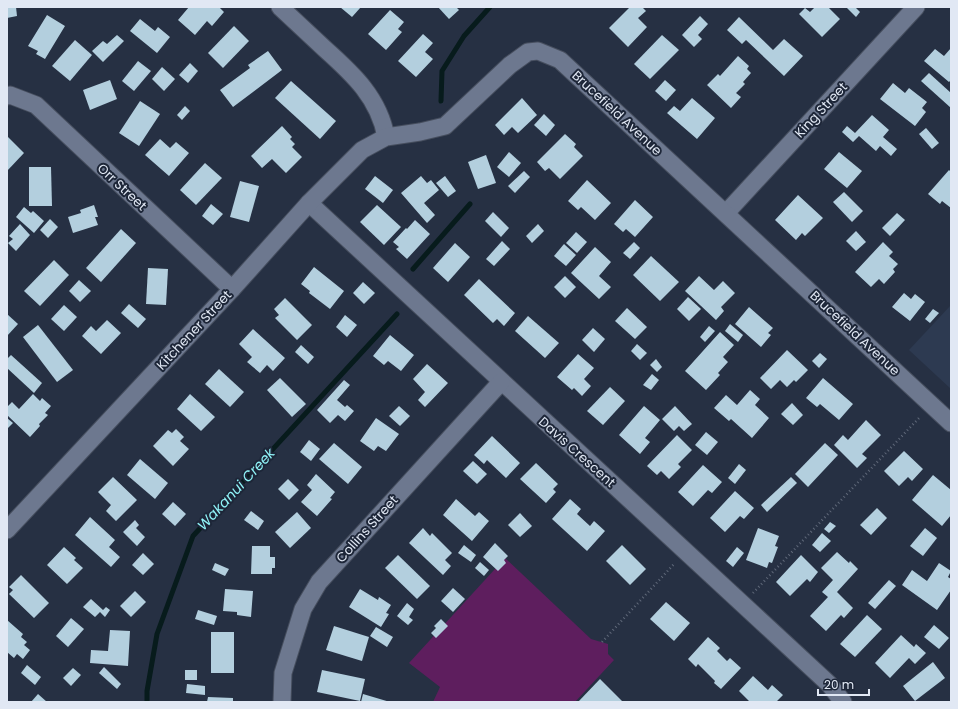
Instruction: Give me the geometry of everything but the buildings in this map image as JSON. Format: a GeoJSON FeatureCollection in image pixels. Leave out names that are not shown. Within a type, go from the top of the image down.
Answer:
{"type":"FeatureCollection","features":[{"type":"Feature","properties":{"kind":"street"},"geometry":{"type":"LineString","coordinates":[[280,7],[358,79],[369,94],[384,124],[386,137]]}},
{"type":"Feature","properties":{"kind":"street","name":"King Street"},"geometry":{"type":"LineString","coordinates":[[726,214],[916,7]]}},
{"type":"Feature","properties":{"kind":"street","name":"Brucefield Avenue"},"geometry":{"type":"LineString","coordinates":[[386,137],[420,132],[445,126],[510,66],[528,52],[538,50],[560,60],[951,423]]}},
{"type":"Feature","properties":{"kind":"street","name":"Orr Street"},"geometry":{"type":"LineString","coordinates":[[7,96],[10,95],[36,105],[232,289]]}},
{"type":"Feature","properties":{"kind":"street","name":"Kitchener Street"},"geometry":{"type":"LineString","coordinates":[[7,530],[232,289],[309,203],[362,150],[386,137]]}},
{"type":"Feature","properties":{"kind":"street","name":"Davis Crescent"},"geometry":{"type":"LineString","coordinates":[[309,203],[829,684],[843,702]]}},
{"type":"Feature","properties":{"kind":"street","name":"Collins Street"},"geometry":{"type":"LineString","coordinates":[[282,702],[282,673],[303,609],[319,582],[501,382]]}},
{"type":"Feature","properties":{"kind":"path"},"geometry":{"type":"LineString","coordinates":[[743,604],[932,405]]}},
{"type":"Feature","properties":{"kind":"path"},"geometry":{"type":"LineString","coordinates":[[602,642],[686,552]]}},
{"type":"Feature","properties":{"kind":"shaded area"},"geometry":{"type":"Polygon","coordinates":[[[951,305],[951,389],[909,350],[951,305]]]}},
{"type":"Feature","properties":{"kind":"shaded area"},"geometry":{"type":"Polygon","coordinates":[[[505,558],[591,639],[608,644],[608,654],[614,660],[575,702],[433,702],[440,687],[409,663],[505,558]]]}},
{"type":"Feature","properties":{"kind":"waterway","name":"Wakanui Creek"},"geometry":{"type":"LineString","coordinates":[[441,101],[442,71],[464,36],[490,7]]}},
{"type":"Feature","properties":{"kind":"waterway","name":"Wakanui Creek"},"geometry":{"type":"LineString","coordinates":[[413,269],[470,204]]}},
{"type":"Feature","properties":{"kind":"waterway","name":"Wakanui Creek"},"geometry":{"type":"LineString","coordinates":[[147,702],[147,691],[157,634],[193,536],[397,314]]}}]}
